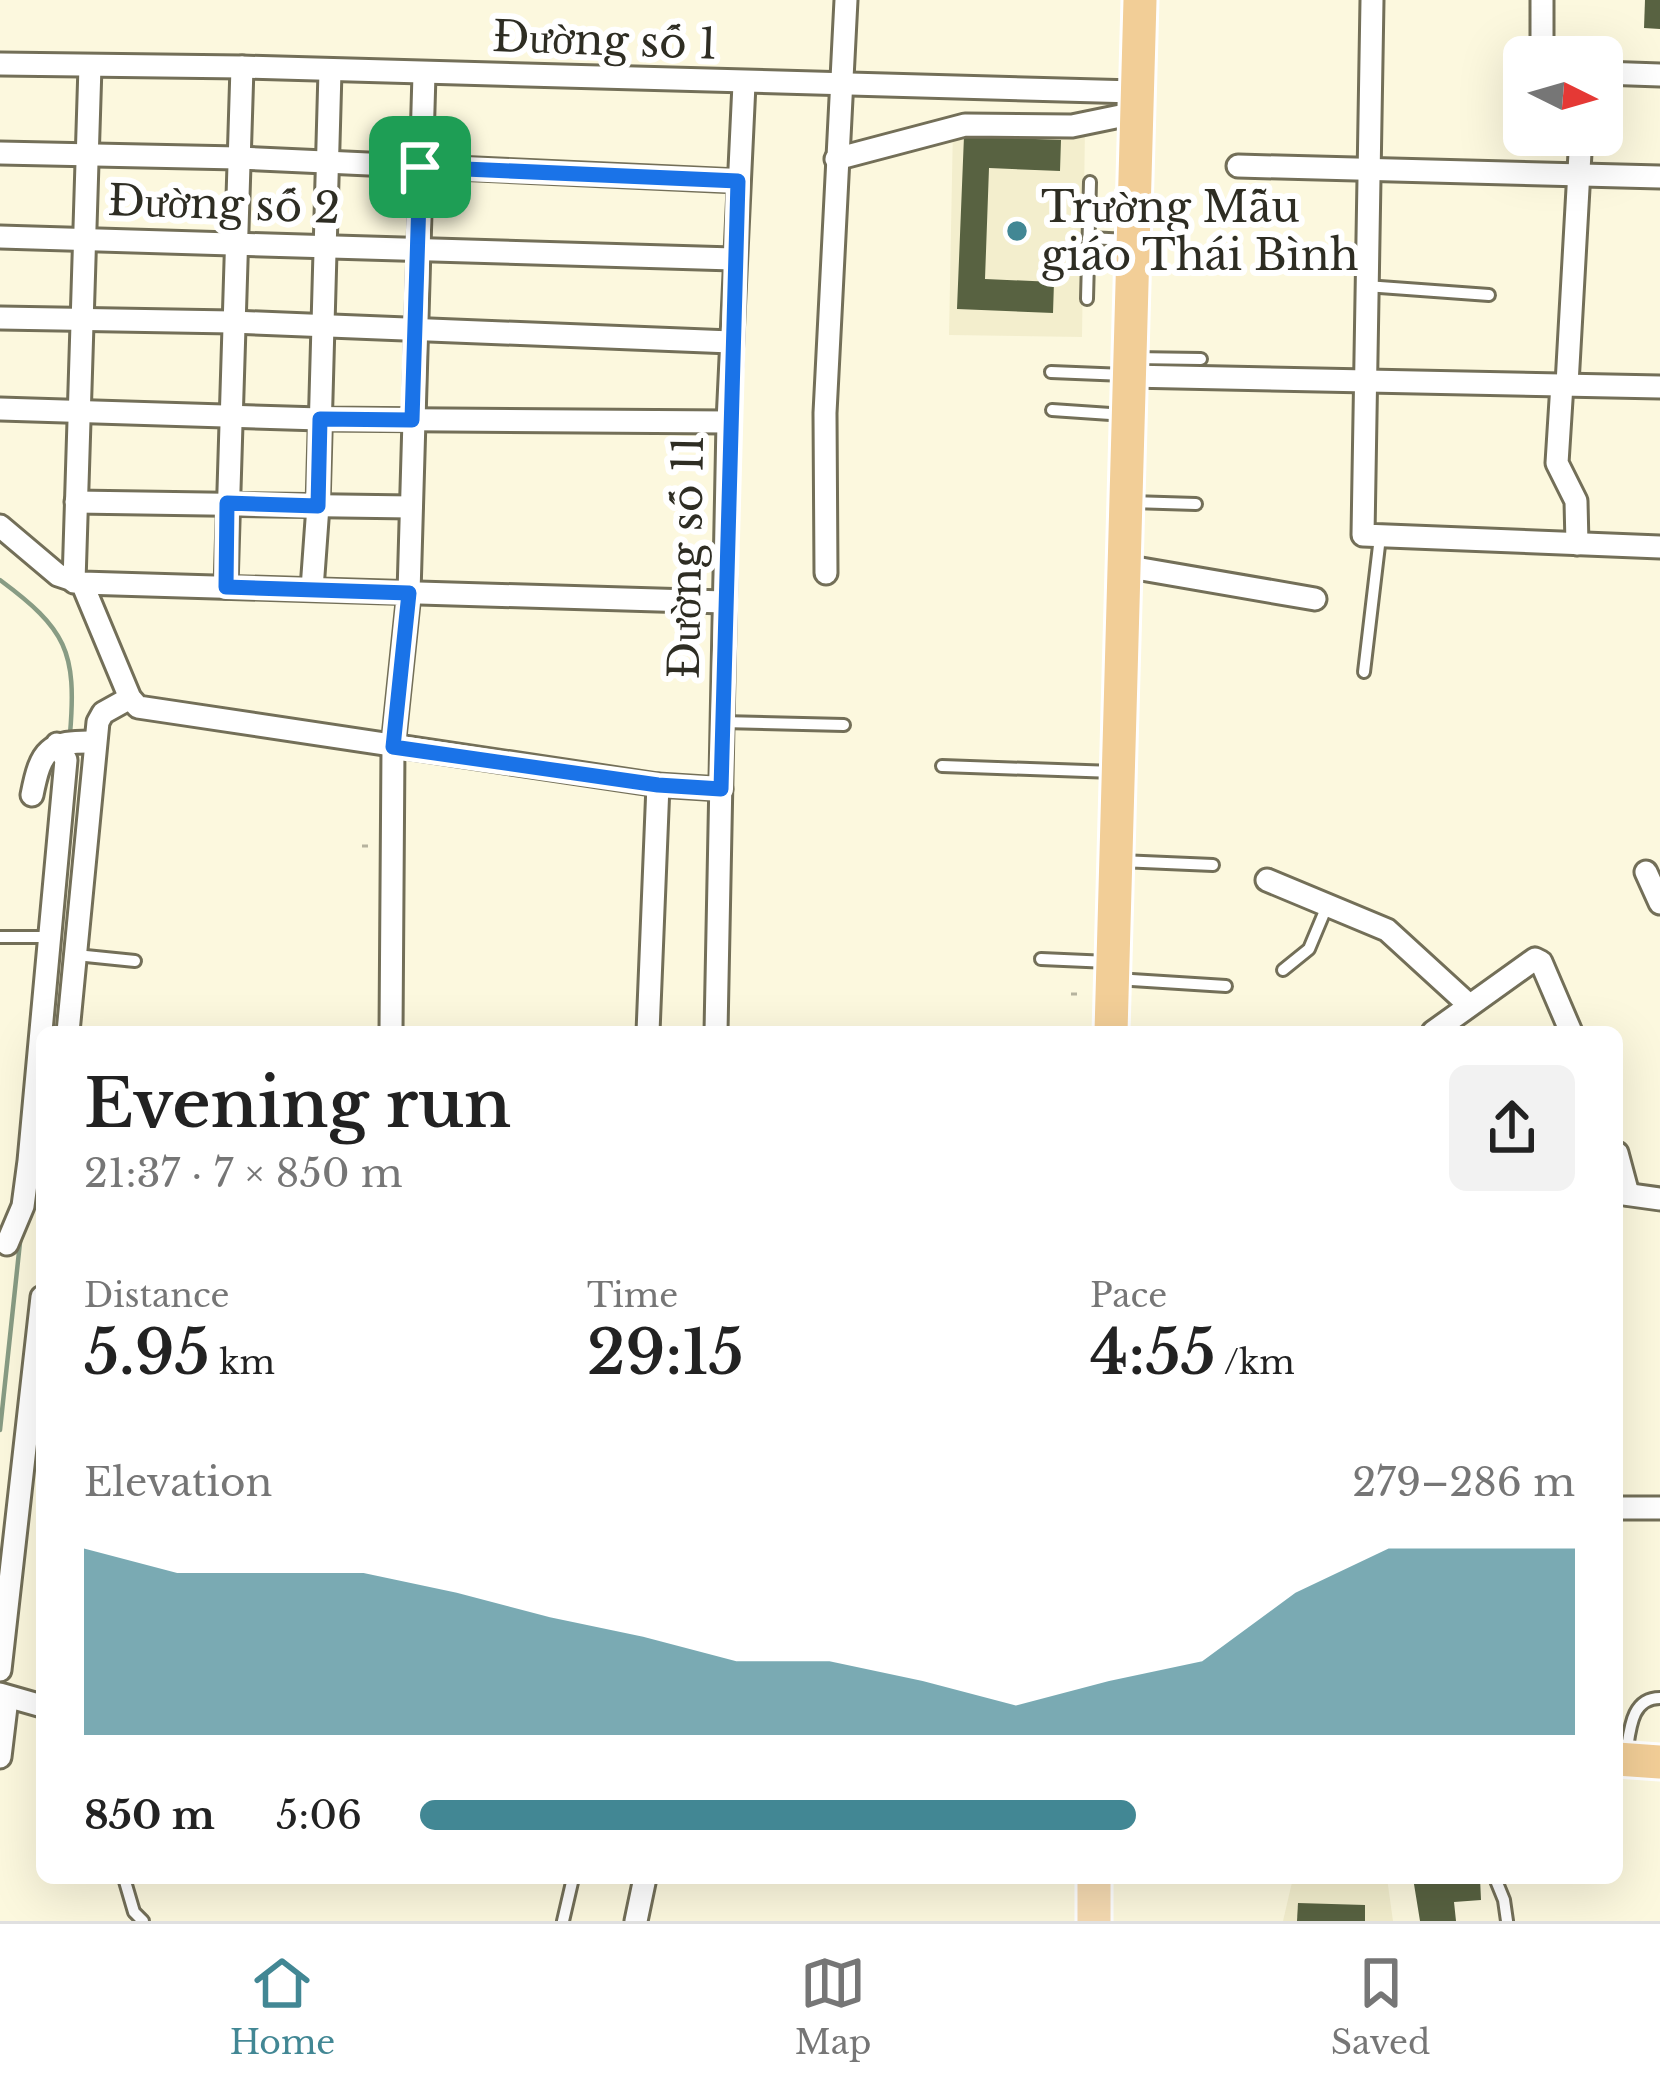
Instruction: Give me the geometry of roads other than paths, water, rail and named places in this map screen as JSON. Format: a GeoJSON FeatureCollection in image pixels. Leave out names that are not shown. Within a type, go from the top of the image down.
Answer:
{"type":"FeatureCollection","features":[{"type":"Feature","properties":{"kind":"highway"},"geometry":{"type":"LineString","coordinates":[[1111,1026],[1140,0]]}},
{"type":"Feature","properties":{"kind":"highway"},"geometry":{"type":"LineString","coordinates":[[1623,1759],[1660,1762]]}},
{"type":"Feature","properties":{"kind":"main road"},"geometry":{"type":"LineString","coordinates":[[1094,1884],[1094,1921]]}},
{"type":"Feature","properties":{"kind":"street"},"geometry":{"type":"LineString","coordinates":[[826,573],[825,413],[846,0]]}},
{"type":"Feature","properties":{"kind":"street"},"geometry":{"type":"LineString","coordinates":[[1372,0],[1363,535],[1660,547]]}},
{"type":"Feature","properties":{"kind":"street"},"geometry":{"type":"LineString","coordinates":[[1542,0],[1542,36]]}},
{"type":"Feature","properties":{"kind":"street","name":"Đường số 1"},"geometry":{"type":"LineString","coordinates":[[0,64],[843,86],[1135,103]]}},
{"type":"Feature","properties":{"kind":"street"},"geometry":{"type":"LineString","coordinates":[[90,66],[78,412],[78,583],[137,707],[658,785],[721,789]]}},
{"type":"Feature","properties":{"kind":"street"},"geometry":{"type":"LineString","coordinates":[[226,587],[242,67]]}},
{"type":"Feature","properties":{"kind":"street"},"geometry":{"type":"LineString","coordinates":[[312,589],[330,71]]}},
{"type":"Feature","properties":{"kind":"street"},"geometry":{"type":"LineString","coordinates":[[391,1026],[393,747],[409,593],[424,74]]}},
{"type":"Feature","properties":{"kind":"street"},"geometry":{"type":"LineString","coordinates":[[1623,74],[1660,75]]}},
{"type":"Feature","properties":{"kind":"street","name":"Đường số 11"},"geometry":{"type":"LineString","coordinates":[[716,1026],[728,422],[744,84]]}},
{"type":"Feature","properties":{"kind":"street"},"geometry":{"type":"LineString","coordinates":[[836,159],[964,124],[1072,126],[1135,103]]}},
{"type":"Feature","properties":{"kind":"street"},"geometry":{"type":"LineString","coordinates":[[0,153],[238,158],[738,181]]}},
{"type":"Feature","properties":{"kind":"street"},"geometry":{"type":"LineString","coordinates":[[1577,544],[1576,501],[1557,463],[1579,156]]}},
{"type":"Feature","properties":{"kind":"street"},"geometry":{"type":"LineString","coordinates":[[1238,166],[1660,177]]}},
{"type":"Feature","properties":{"kind":"street","name":"Đường số 2"},"geometry":{"type":"LineString","coordinates":[[0,237],[733,260]]}},
{"type":"Feature","properties":{"kind":"street"},"geometry":{"type":"LineString","coordinates":[[0,318],[232,322],[731,342]]}},
{"type":"Feature","properties":{"kind":"street"},"geometry":{"type":"LineString","coordinates":[[1130,367],[1364,381],[1660,387]]}},
{"type":"Feature","properties":{"kind":"street"},"geometry":{"type":"LineString","coordinates":[[0,409],[320,419],[728,422]]}},
{"type":"Feature","properties":{"kind":"street"},"geometry":{"type":"LineString","coordinates":[[76,502],[411,507]]}},
{"type":"Feature","properties":{"kind":"street"},"geometry":{"type":"LineString","coordinates":[[0,526],[58,575],[78,583],[724,602]]}},
{"type":"Feature","properties":{"kind":"street"},"geometry":{"type":"LineString","coordinates":[[1124,566],[1315,598]]}},
{"type":"Feature","properties":{"kind":"street"},"geometry":{"type":"LineString","coordinates":[[32,795],[39,762],[75,742],[100,717],[130,698]]}},
{"type":"Feature","properties":{"kind":"street"},"geometry":{"type":"LineString","coordinates":[[41,1026],[66,760],[75,742]]}},
{"type":"Feature","properties":{"kind":"street"},"geometry":{"type":"LineString","coordinates":[[69,1026],[76,955],[75,742]]}},
{"type":"Feature","properties":{"kind":"street"},"geometry":{"type":"LineString","coordinates":[[648,1026],[658,785]]}},
{"type":"Feature","properties":{"kind":"street"},"geometry":{"type":"LineString","coordinates":[[1646,872],[1658,896]]}},
{"type":"Feature","properties":{"kind":"street"},"geometry":{"type":"LineString","coordinates":[[1267,880],[1387,930],[1469,1005]]}},
{"type":"Feature","properties":{"kind":"street"},"geometry":{"type":"LineString","coordinates":[[1440,1026],[1535,959],[1541,962],[1568,1026]]}},
{"type":"Feature","properties":{"kind":"street"},"geometry":{"type":"LineString","coordinates":[[7,1244],[23,1206],[36,1076]]}},
{"type":"Feature","properties":{"kind":"street"},"geometry":{"type":"LineString","coordinates":[[1623,1193],[1660,1199]]}},
{"type":"Feature","properties":{"kind":"street"},"geometry":{"type":"LineString","coordinates":[[0,1670],[36,1350]]}},
{"type":"Feature","properties":{"kind":"street"},"geometry":{"type":"LineString","coordinates":[[1623,1508],[1660,1508]]}},
{"type":"Feature","properties":{"kind":"street"},"geometry":{"type":"LineString","coordinates":[[0,1695],[36,1704]]}},
{"type":"Feature","properties":{"kind":"street"},"geometry":{"type":"LineString","coordinates":[[0,1695],[6,1707],[0,1757]]}},
{"type":"Feature","properties":{"kind":"street"},"geometry":{"type":"LineString","coordinates":[[636,1921],[644,1884]]}},
{"type":"Feature","properties":{"kind":"lane"},"geometry":{"type":"LineString","coordinates":[[1087,299],[1090,182]]}},
{"type":"Feature","properties":{"kind":"lane"},"geometry":{"type":"LineString","coordinates":[[1088,238],[1132,240]]}},
{"type":"Feature","properties":{"kind":"lane"},"geometry":{"type":"LineString","coordinates":[[1366,286],[1489,295]]}},
{"type":"Feature","properties":{"kind":"lane"},"geometry":{"type":"LineString","coordinates":[[1051,372],[1201,359]]}},
{"type":"Feature","properties":{"kind":"lane"},"geometry":{"type":"LineString","coordinates":[[1052,410],[1128,416]]}},
{"type":"Feature","properties":{"kind":"lane"},"geometry":{"type":"LineString","coordinates":[[1127,501],[1196,504]]}},
{"type":"Feature","properties":{"kind":"lane"},"geometry":{"type":"LineString","coordinates":[[1364,672],[1380,537]]}},
{"type":"Feature","properties":{"kind":"lane"},"geometry":{"type":"LineString","coordinates":[[722,722],[844,724]]}},
{"type":"Feature","properties":{"kind":"lane"},"geometry":{"type":"LineString","coordinates":[[942,766],[1118,772]]}},
{"type":"Feature","properties":{"kind":"lane"},"geometry":{"type":"LineString","coordinates":[[1115,861],[1213,865]]}},
{"type":"Feature","properties":{"kind":"lane"},"geometry":{"type":"LineString","coordinates":[[1283,970],[1309,950],[1327,906]]}},
{"type":"Feature","properties":{"kind":"lane"},"geometry":{"type":"LineString","coordinates":[[0,937],[50,937]]}},
{"type":"Feature","properties":{"kind":"lane"},"geometry":{"type":"LineString","coordinates":[[76,955],[136,961]]}},
{"type":"Feature","properties":{"kind":"lane"},"geometry":{"type":"LineString","coordinates":[[1041,959],[1226,986]]}},
{"type":"Feature","properties":{"kind":"lane"},"geometry":{"type":"LineString","coordinates":[[1623,1752],[1633,1718],[1650,1698],[1660,1698]]}},
{"type":"Feature","properties":{"kind":"lane"},"geometry":{"type":"LineString","coordinates":[[126,1884],[134,1912],[143,1921]]}},
{"type":"Feature","properties":{"kind":"lane"},"geometry":{"type":"LineString","coordinates":[[563,1921],[572,1884]]}},
{"type":"Feature","properties":{"kind":"lane"},"geometry":{"type":"LineString","coordinates":[[1497,1884],[1507,1921]]}},
{"type":"Feature","properties":{"kind":"waterway"},"geometry":{"type":"LineString","coordinates":[[0,580],[40,613],[62,644],[71,682],[70,734]]}},
{"type":"Feature","properties":{"kind":"waterway"},"geometry":{"type":"LineString","coordinates":[[0,1430],[21,1233]]}},
{"type":"Feature","properties":{"kind":"place","name":"Trường Mẫu giáo Thái Bình"},"geometry":{"type":"Point","coordinates":[1017,231]}}]}
